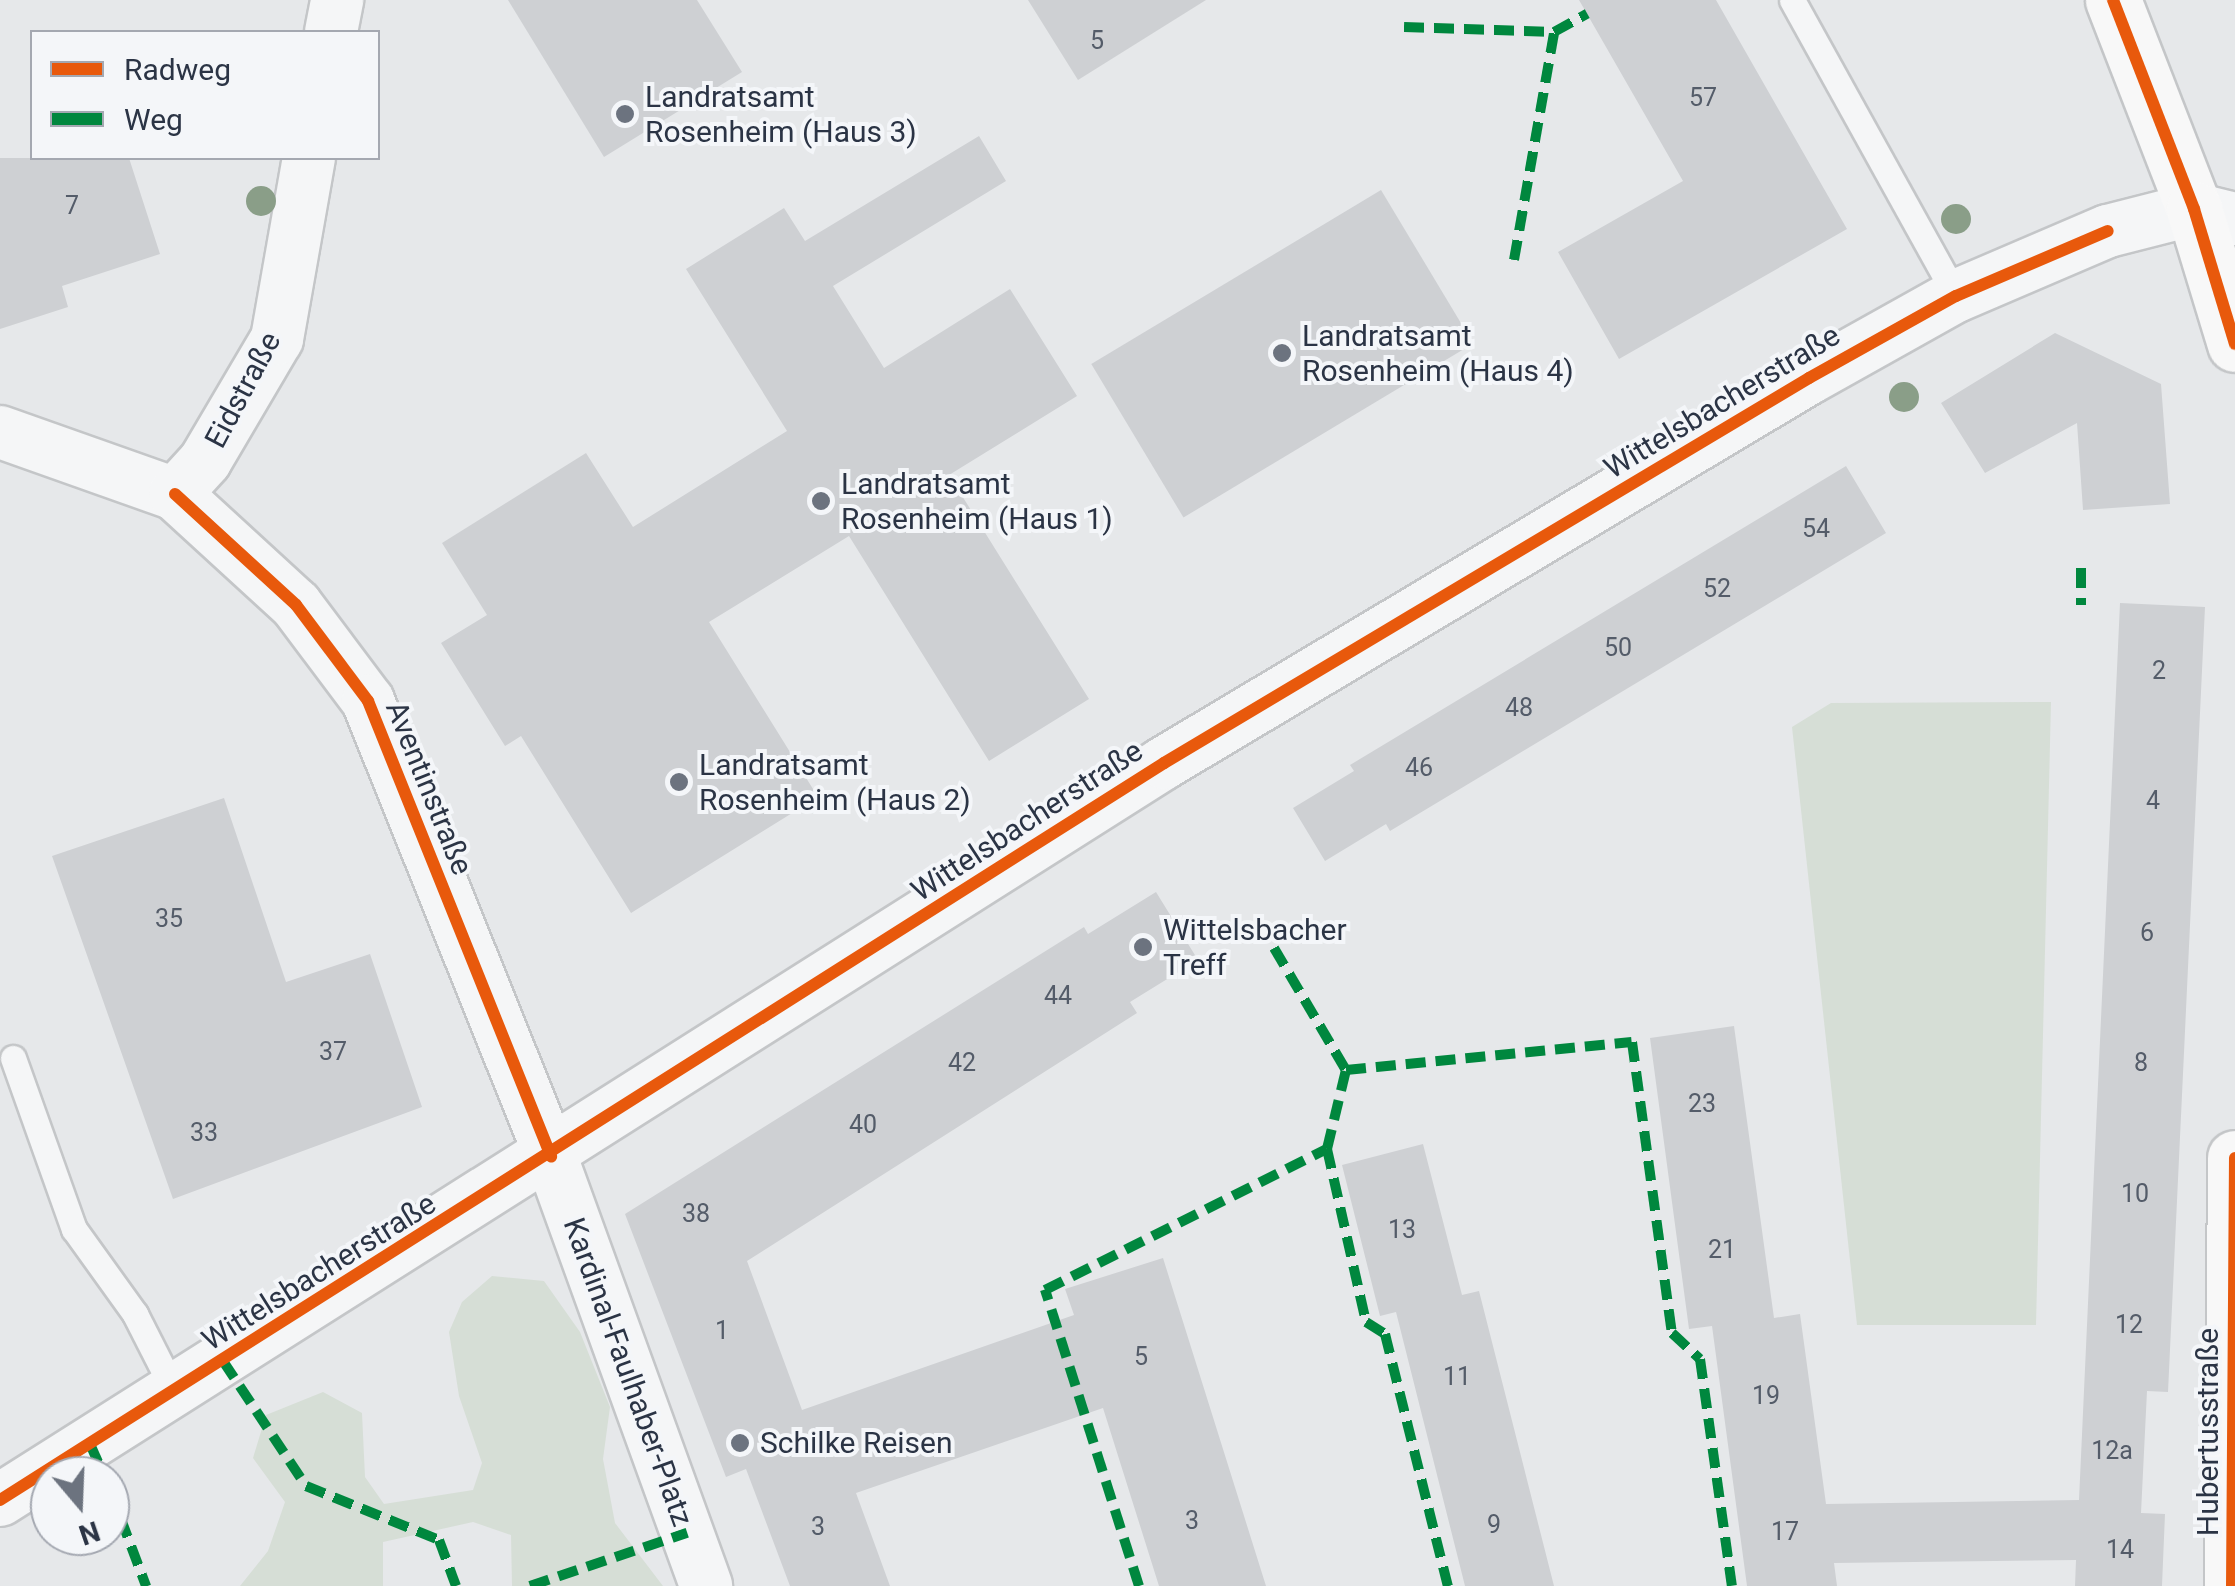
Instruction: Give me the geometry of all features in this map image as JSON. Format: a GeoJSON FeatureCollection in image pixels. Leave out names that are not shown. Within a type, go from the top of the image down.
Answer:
{"type":"FeatureCollection","features":[{"type":"Feature","properties":{"kind":"main road"},"geometry":{"type":"LineString","coordinates":[[2113,0],[2215,214],[2235,344]]}},
{"type":"Feature","properties":{"kind":"main road","name":"Hubertusstraße"},"geometry":{"type":"LineString","coordinates":[[2232,1586],[2235,1158]]}},
{"type":"Feature","properties":{"kind":"street"},"geometry":{"type":"LineString","coordinates":[[331,30],[336,0]]}},
{"type":"Feature","properties":{"kind":"street","name":"Eidstraße"},"geometry":{"type":"LineString","coordinates":[[175,494],[205,460],[277,339],[309,160]]}},
{"type":"Feature","properties":{"kind":"street","name":"Wittelsbacherstraße"},"geometry":{"type":"LineString","coordinates":[[0,1500],[551,1157],[1164,763],[1956,296],[2108,231],[2215,214]]}},
{"type":"Feature","properties":{"kind":"street","name":"Aventinstraße"},"geometry":{"type":"LineString","coordinates":[[0,432],[175,494],[296,606],[368,701],[551,1157]]}},
{"type":"Feature","properties":{"kind":"street","name":"Kardinal-Faulhaber-Platz"},"geometry":{"type":"LineString","coordinates":[[551,1157],[706,1586]]}},
{"type":"Feature","properties":{"kind":"lane"},"geometry":{"type":"LineString","coordinates":[[1792,0],[1956,296]]}},
{"type":"Feature","properties":{"kind":"lane"},"geometry":{"type":"LineString","coordinates":[[13,1058],[74,1229],[135,1314],[174,1391]]}},
{"type":"Feature","properties":{"kind":"shaded area"},"geometry":{"type":"Polygon","coordinates":[[[2051,702],[2036,1325],[1857,1325],[1792,727],[1831,703],[2051,702]]]}},
{"type":"Feature","properties":{"kind":"shaded area"},"geometry":{"type":"Polygon","coordinates":[[[492,1276],[544,1281],[580,1332],[610,1407],[603,1459],[615,1523],[663,1586],[512,1586],[511,1535],[473,1522],[383,1542],[383,1586],[240,1586],[268,1551],[285,1502],[253,1458],[266,1415],[323,1392],[362,1413],[365,1477],[384,1504],[473,1490],[482,1463],[459,1396],[449,1332],[462,1302],[492,1276]]]}},
{"type":"Feature","properties":{"kind":"building","name":"Landratsamt Rosenheim (Haus 3)"},"geometry":{"type":"Polygon","coordinates":[[[508,0],[697,0],[742,72],[604,157],[508,0]]]}},
{"type":"Feature","properties":{"kind":"building"},"geometry":{"type":"Polygon","coordinates":[[[1028,0],[1206,0],[1078,80],[1028,0]]]}},
{"type":"Feature","properties":{"kind":"building"},"geometry":{"type":"Polygon","coordinates":[[[1579,0],[1716,0],[1847,229],[1619,359],[1558,252],[1683,181],[1579,0]]]}},
{"type":"Feature","properties":{"kind":"building","name":"Landratsamt Rosenheim (Haus 1)"},"geometry":{"type":"Polygon","coordinates":[[[979,136],[1006,181],[833,286],[884,368],[1010,289],[1077,396],[949,475],[1089,699],[989,761],[849,536],[709,622],[818,797],[631,913],[521,736],[505,746],[441,643],[487,615],[442,543],[586,453],[633,527],[787,431],[686,269],[784,208],[805,241],[979,136]]]}},
{"type":"Feature","properties":{"kind":"building"},"geometry":{"type":"Polygon","coordinates":[[[0,158],[130,160],[160,254],[62,286],[68,307],[0,329],[0,158]]]}},
{"type":"Feature","properties":{"kind":"building","name":"Landratsamt Rosenheim (Haus 4)"},"geometry":{"type":"Polygon","coordinates":[[[1381,190],[1473,343],[1183,518],[1091,364],[1381,190]]]}},
{"type":"Feature","properties":{"kind":"building"},"geometry":{"type":"Polygon","coordinates":[[[2055,333],[2161,384],[2170,504],[2083,510],[2077,423],[1985,473],[1941,403],[2055,333]]]}},
{"type":"Feature","properties":{"kind":"building"},"geometry":{"type":"Polygon","coordinates":[[[1846,466],[1886,533],[1390,831],[1386,824],[1325,861],[1293,808],[1354,771],[1350,765],[1846,466]]]}},
{"type":"Feature","properties":{"kind":"building"},"geometry":{"type":"Polygon","coordinates":[[[2120,603],[2205,607],[2168,1392],[2147,1391],[2141,1513],[2165,1514],[2162,1586],[2075,1586],[2076,1560],[1834,1563],[1837,1586],[1747,1586],[1712,1326],[1689,1329],[1650,1038],[1734,1026],[1774,1318],[1800,1314],[1826,1504],[2079,1500],[2120,603]]]}},
{"type":"Feature","properties":{"kind":"building"},"geometry":{"type":"Polygon","coordinates":[[[224,798],[286,982],[370,954],[422,1107],[173,1199],[52,856],[224,798]]]}},
{"type":"Feature","properties":{"kind":"building"},"geometry":{"type":"Polygon","coordinates":[[[1156,892],[1198,960],[1130,1002],[1137,1013],[747,1261],[802,1410],[1074,1315],[1065,1289],[1163,1258],[1266,1586],[1159,1586],[1103,1408],[856,1493],[890,1586],[790,1586],[746,1469],[726,1477],[625,1214],[1084,927],[1088,934],[1156,892]]]}},
{"type":"Feature","properties":{"kind":"building"},"geometry":{"type":"Polygon","coordinates":[[[1423,1144],[1462,1295],[1479,1291],[1554,1586],[1465,1586],[1396,1312],[1380,1316],[1342,1165],[1423,1144]]]}},
{"type":"Feature","properties":{"kind":"marked path"},"geometry":{"type":"LineString","coordinates":[[1514,260],[1554,32],[1587,14]]}},
{"type":"Feature","properties":{"kind":"marked path"},"geometry":{"type":"LineString","coordinates":[[1404,27],[1554,32]]}},
{"type":"Feature","properties":{"kind":"marked path"},"geometry":{"type":"LineString","coordinates":[[2081,568],[2081,605]]}},
{"type":"Feature","properties":{"kind":"marked path"},"geometry":{"type":"LineString","coordinates":[[1274,948],[1346,1070]]}},
{"type":"Feature","properties":{"kind":"marked path"},"geometry":{"type":"LineString","coordinates":[[1139,1586],[1045,1290],[1327,1149],[1346,1070],[1632,1042],[1672,1333],[1700,1359],[1732,1586]]}},
{"type":"Feature","properties":{"kind":"marked path"},"geometry":{"type":"LineString","coordinates":[[1327,1149],[1366,1322],[1385,1334],[1448,1586]]}},
{"type":"Feature","properties":{"kind":"marked path"},"geometry":{"type":"LineString","coordinates":[[223,1361],[306,1486],[439,1540],[456,1586]]}},
{"type":"Feature","properties":{"kind":"marked path"},"geometry":{"type":"LineString","coordinates":[[90,1444],[95,1456]]}},
{"type":"Feature","properties":{"kind":"marked path"},"geometry":{"type":"LineString","coordinates":[[530,1586],[687,1533]]}},
{"type":"Feature","properties":{"kind":"marked path"},"geometry":{"type":"LineString","coordinates":[[130,1543],[146,1586]]}},
{"type":"Feature","properties":{"kind":"cycle path"},"geometry":{"type":"LineString","coordinates":[[2113,0],[2194,209],[2235,344]]}},
{"type":"Feature","properties":{"kind":"cycle path"},"geometry":{"type":"LineString","coordinates":[[0,1500],[1164,763],[1809,378],[1956,296],[2108,231]]}},
{"type":"Feature","properties":{"kind":"cycle path"},"geometry":{"type":"LineString","coordinates":[[175,494],[296,605],[368,701],[551,1157]]}},
{"type":"Feature","properties":{"kind":"cycle path"},"geometry":{"type":"LineString","coordinates":[[2232,1586],[2235,1158]]}},
{"type":"Feature","properties":{"kind":"place","name":"Landratsamt Rosenheim (Haus 3)"},"geometry":{"type":"Point","coordinates":[625,114]}},
{"type":"Feature","properties":{"kind":"place","name":"Landratsamt Rosenheim (Haus 4)"},"geometry":{"type":"Point","coordinates":[1282,353]}},
{"type":"Feature","properties":{"kind":"place","name":"Landratsamt Rosenheim (Haus 1)"},"geometry":{"type":"Point","coordinates":[821,501]}},
{"type":"Feature","properties":{"kind":"place","name":"Landratsamt Rosenheim (Haus 2)"},"geometry":{"type":"Point","coordinates":[679,782]}},
{"type":"Feature","properties":{"kind":"place","name":"Wittelsbacher Treff"},"geometry":{"type":"Point","coordinates":[1143,947]}},
{"type":"Feature","properties":{"kind":"place","name":"Schilke Reisen"},"geometry":{"type":"Point","coordinates":[740,1443]}}]}
